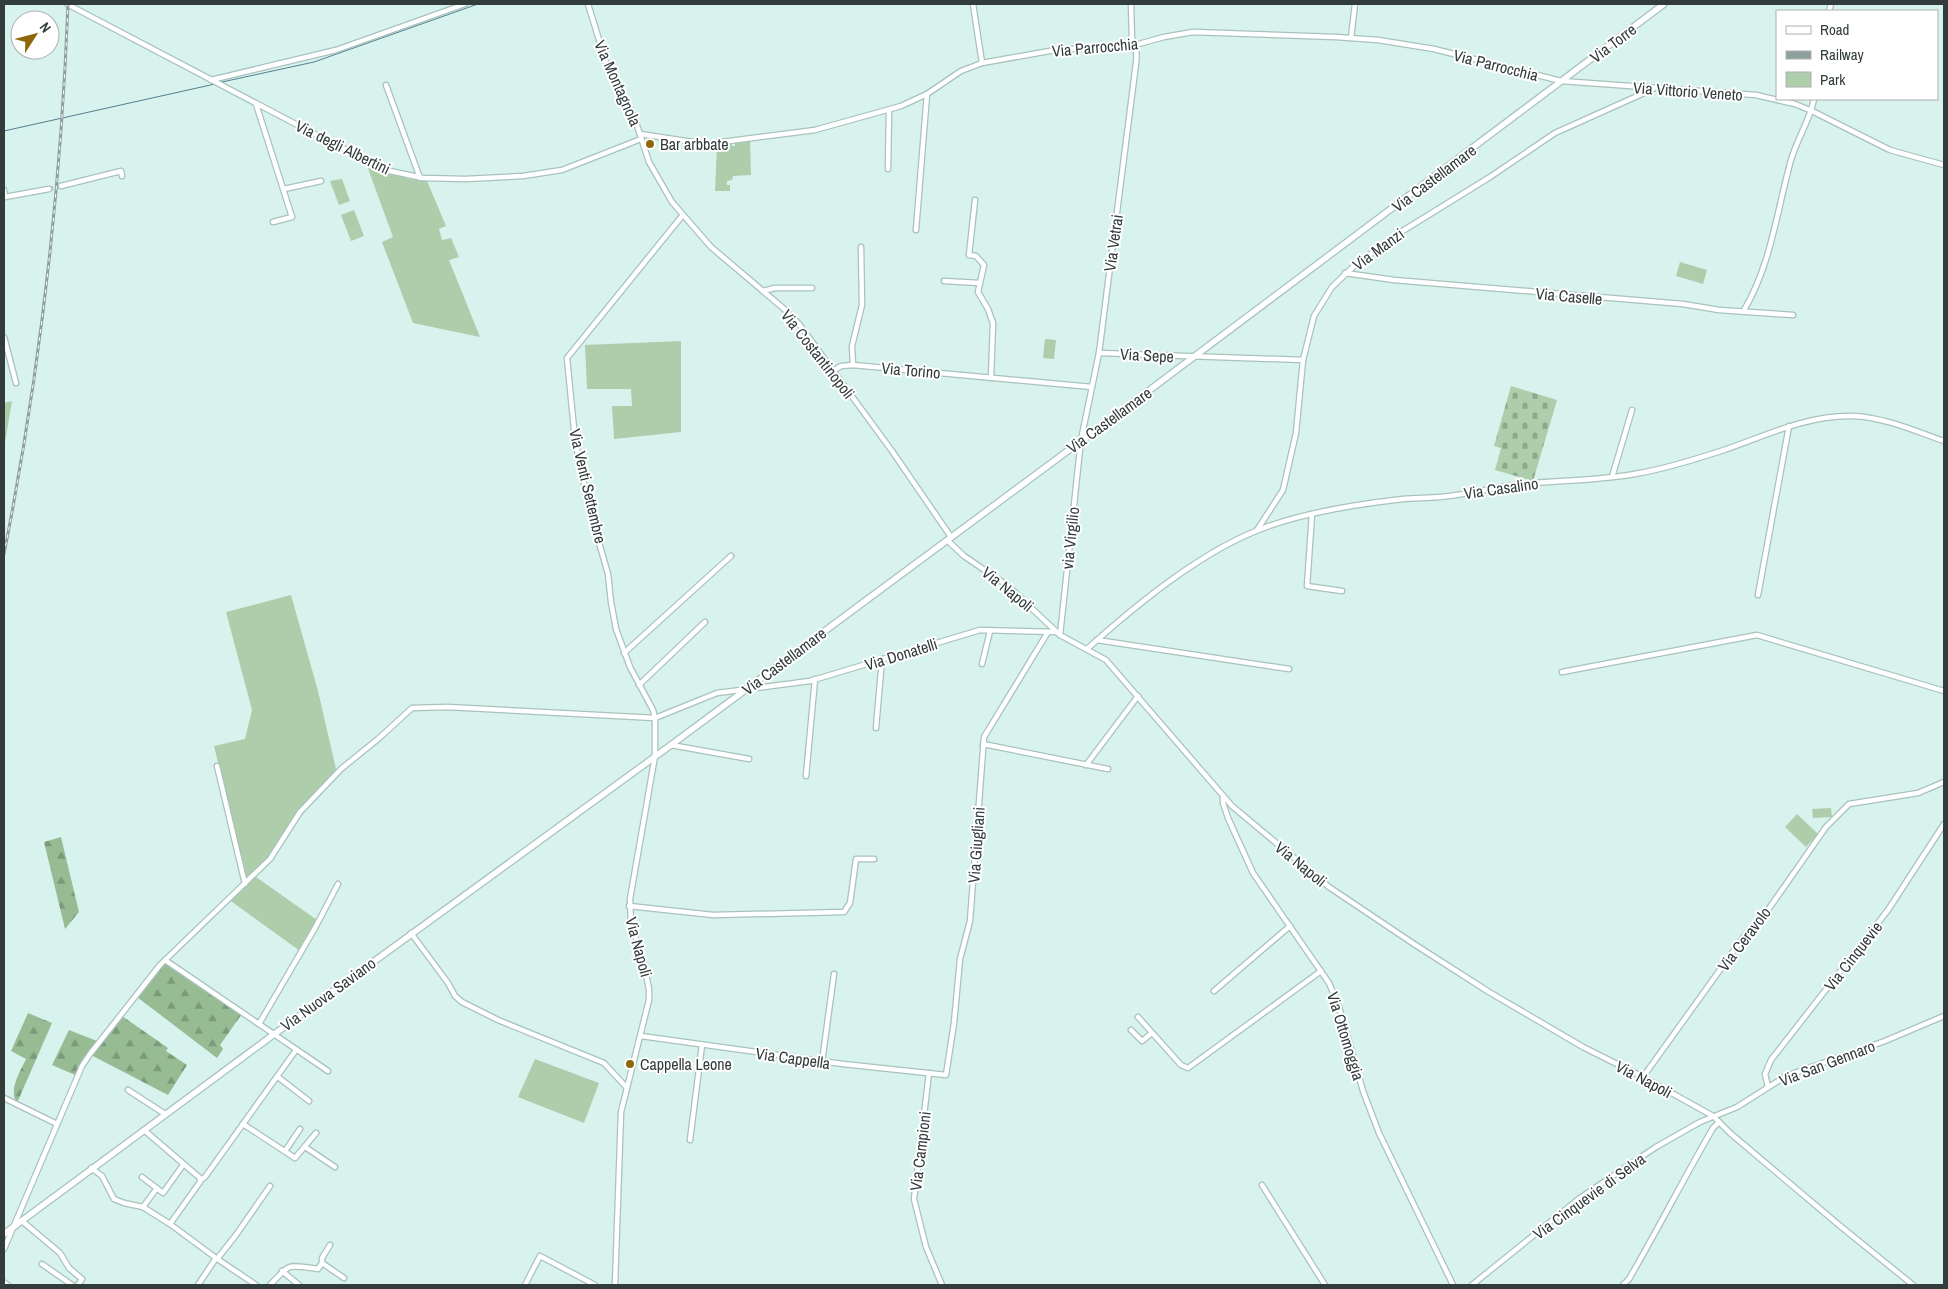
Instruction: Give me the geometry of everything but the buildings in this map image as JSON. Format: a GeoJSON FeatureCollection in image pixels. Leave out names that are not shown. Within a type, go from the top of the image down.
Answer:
{"type":"FeatureCollection","features":[{"type":"Feature","properties":{"kind":"main road","name":"Via Torre"},"geometry":{"type":"LineString","coordinates":[[1562,81],[1664,4]]}},
{"type":"Feature","properties":{"kind":"main road","name":"Via Castellamare"},"geometry":{"type":"LineString","coordinates":[[655,756],[1195,357],[1562,81]]}},
{"type":"Feature","properties":{"kind":"main road","name":"Via Nuova Saviano"},"geometry":{"type":"LineString","coordinates":[[4,1234],[411,933],[655,756]]}},
{"type":"Feature","properties":{"kind":"street","name":"Via degli Albertini"},"geometry":{"type":"LineString","coordinates":[[67,4],[256,104],[390,171],[420,178],[465,179],[504,177],[562,170],[641,137]]}},
{"type":"Feature","properties":{"kind":"street"},"geometry":{"type":"LineString","coordinates":[[215,82],[336,50],[464,4]]}},
{"type":"Feature","properties":{"kind":"street","name":"Via Montagnola"},"geometry":{"type":"LineString","coordinates":[[588,4],[602,54],[608,69],[630,108],[641,137]]}},
{"type":"Feature","properties":{"kind":"street"},"geometry":{"type":"LineString","coordinates":[[973,4],[982,64]]}},
{"type":"Feature","properties":{"kind":"street","name":"Via Vetrai"},"geometry":{"type":"LineString","coordinates":[[1082,440],[1099,353],[1131,105],[1136,45],[1132,41],[1131,4]]}},
{"type":"Feature","properties":{"kind":"street"},"geometry":{"type":"LineString","coordinates":[[1350,38],[1355,4]]}},
{"type":"Feature","properties":{"kind":"street","name":"Via Parrocchia"},"geometry":{"type":"LineString","coordinates":[[641,137],[693,143],[716,143],[815,130],[889,110],[917,100],[961,71],[982,64],[1055,50],[1136,45],[1164,37],[1193,32],[1350,38],[1402,43],[1434,49],[1562,81]]}},
{"type":"Feature","properties":{"kind":"street","name":"Via Vittorio Veneto"},"geometry":{"type":"LineString","coordinates":[[1562,81],[1756,95],[1812,111],[1890,150],[1944,165]]}},
{"type":"Feature","properties":{"kind":"street"},"geometry":{"type":"LineString","coordinates":[[386,86],[420,178]]}},
{"type":"Feature","properties":{"kind":"street","name":"Via Manzi"},"geometry":{"type":"LineString","coordinates":[[1257,531],[1283,490],[1296,433],[1302,360],[1314,316],[1332,287],[1345,273],[1401,232],[1490,177],[1555,133],[1654,89]]}},
{"type":"Feature","properties":{"kind":"street"},"geometry":{"type":"LineString","coordinates":[[916,230],[927,94]]}},
{"type":"Feature","properties":{"kind":"street"},"geometry":{"type":"LineString","coordinates":[[1744,310],[1751,298],[1772,238],[1794,152],[1812,111],[1814,100]]}},
{"type":"Feature","properties":{"kind":"street"},"geometry":{"type":"LineString","coordinates":[[256,104],[292,217],[272,222]]}},
{"type":"Feature","properties":{"kind":"street"},"geometry":{"type":"LineString","coordinates":[[888,169],[889,110]]}},
{"type":"Feature","properties":{"kind":"street","name":"Via Costantinopoli"},"geometry":{"type":"LineString","coordinates":[[641,137],[648,162],[682,216],[711,247],[763,291],[798,324],[833,371],[949,539]]}},
{"type":"Feature","properties":{"kind":"street"},"geometry":{"type":"LineString","coordinates":[[61,186],[121,172],[122,176]]}},
{"type":"Feature","properties":{"kind":"street"},"geometry":{"type":"LineString","coordinates":[[284,189],[321,181]]}},
{"type":"Feature","properties":{"kind":"street"},"geometry":{"type":"LineString","coordinates":[[4,190],[6,197],[49,189]]}},
{"type":"Feature","properties":{"kind":"street"},"geometry":{"type":"LineString","coordinates":[[975,200],[969,255],[976,256],[984,265],[978,292],[988,309],[993,323],[990,378]]}},
{"type":"Feature","properties":{"kind":"street","name":"Via Venti Settembre"},"geometry":{"type":"LineString","coordinates":[[655,756],[655,718],[653,710],[624,653],[611,602],[608,574],[581,472],[575,439],[567,358],[682,216]]}},
{"type":"Feature","properties":{"kind":"street"},"geometry":{"type":"LineString","coordinates":[[853,365],[852,346],[862,305],[861,247]]}},
{"type":"Feature","properties":{"kind":"street","name":"Via Caselle"},"geometry":{"type":"LineString","coordinates":[[1345,273],[1394,280],[1792,315]]}},
{"type":"Feature","properties":{"kind":"street"},"geometry":{"type":"LineString","coordinates":[[944,281],[979,283]]}},
{"type":"Feature","properties":{"kind":"street"},"geometry":{"type":"LineString","coordinates":[[763,291],[775,288],[812,288]]}},
{"type":"Feature","properties":{"kind":"street"},"geometry":{"type":"LineString","coordinates":[[4,337],[16,383]]}},
{"type":"Feature","properties":{"kind":"street","name":"Via Sepe"},"geometry":{"type":"LineString","coordinates":[[1099,353],[1302,360]]}},
{"type":"Feature","properties":{"kind":"street","name":"Via Torino"},"geometry":{"type":"LineString","coordinates":[[833,371],[841,366],[853,365],[1092,387]]}},
{"type":"Feature","properties":{"kind":"street"},"geometry":{"type":"LineString","coordinates":[[1612,478],[1632,410]]}},
{"type":"Feature","properties":{"kind":"street","name":"Via Casalino"},"geometry":{"type":"LineString","coordinates":[[1088,649],[1124,616],[1193,566],[1257,531],[1312,514],[1333,509],[1405,499],[1442,497],[1522,484],[1612,478],[1670,467],[1789,426],[1816,419],[1852,416],[1894,424],[1944,442]]}},
{"type":"Feature","properties":{"kind":"street"},"geometry":{"type":"LineString","coordinates":[[1758,595],[1789,426]]}},
{"type":"Feature","properties":{"kind":"street","name":"via Virgilio"},"geometry":{"type":"LineString","coordinates":[[1060,636],[1082,440]]}},
{"type":"Feature","properties":{"kind":"street"},"geometry":{"type":"LineString","coordinates":[[1312,514],[1307,586],[1342,591]]}},
{"type":"Feature","properties":{"kind":"street","name":"Via Napoli"},"geometry":{"type":"LineString","coordinates":[[949,539],[964,556],[1008,586],[1060,636],[1106,660],[1224,797],[1248,820],[1329,887],[1489,992],[1579,1045],[1713,1116],[1730,1134],[1913,1285]]}},
{"type":"Feature","properties":{"kind":"street"},"geometry":{"type":"LineString","coordinates":[[624,653],[731,556]]}},
{"type":"Feature","properties":{"kind":"street"},"geometry":{"type":"LineString","coordinates":[[639,684],[705,622]]}},
{"type":"Feature","properties":{"kind":"street","name":"Via Donatelli"},"geometry":{"type":"LineString","coordinates":[[655,718],[717,693],[815,679],[980,630],[1056,632]]}},
{"type":"Feature","properties":{"kind":"street"},"geometry":{"type":"LineString","coordinates":[[982,664],[990,630]]}},
{"type":"Feature","properties":{"kind":"street","name":"Via Giugliani"},"geometry":{"type":"LineString","coordinates":[[946,1075],[954,1024],[960,959],[970,921],[984,737],[1048,632]]}},
{"type":"Feature","properties":{"kind":"street"},"geometry":{"type":"LineString","coordinates":[[1562,672],[1757,635],[1944,691]]}},
{"type":"Feature","properties":{"kind":"street"},"geometry":{"type":"LineString","coordinates":[[1097,640],[1289,669]]}},
{"type":"Feature","properties":{"kind":"street"},"geometry":{"type":"LineString","coordinates":[[876,728],[882,659]]}},
{"type":"Feature","properties":{"kind":"street"},"geometry":{"type":"LineString","coordinates":[[806,776],[815,679]]}},
{"type":"Feature","properties":{"kind":"street"},"geometry":{"type":"LineString","coordinates":[[1086,765],[1138,696]]}},
{"type":"Feature","properties":{"kind":"street"},"geometry":{"type":"LineString","coordinates":[[4,1250],[82,1066],[90,1054],[165,960],[245,884],[273,854],[300,812],[341,769],[412,708],[448,707],[655,718]]}},
{"type":"Feature","properties":{"kind":"street"},"geometry":{"type":"LineString","coordinates":[[983,744],[1108,769]]}},
{"type":"Feature","properties":{"kind":"street"},"geometry":{"type":"LineString","coordinates":[[671,745],[750,759]]}},
{"type":"Feature","properties":{"kind":"street","name":"Via Napoli"},"geometry":{"type":"LineString","coordinates":[[616,1285],[621,1112],[649,1000],[649,989],[640,950],[631,924],[629,906],[655,756]]}},
{"type":"Feature","properties":{"kind":"street"},"geometry":{"type":"LineString","coordinates":[[217,766],[245,884]]}},
{"type":"Feature","properties":{"kind":"street","name":"Via Ceravolo"},"geometry":{"type":"LineString","coordinates":[[1642,1077],[1745,935],[1763,917],[1826,828],[1849,804],[1918,793],[1944,782]]}},
{"type":"Feature","properties":{"kind":"street","name":"Via Ottomoggia"},"geometry":{"type":"LineString","coordinates":[[1224,797],[1223,803],[1228,818],[1253,873],[1322,971],[1335,997],[1362,1091],[1376,1125],[1453,1285]]}},
{"type":"Feature","properties":{"kind":"street","name":"Via Cinquevie"},"geometry":{"type":"LineString","coordinates":[[1768,1086],[1764,1074],[1771,1060],[1888,910],[1944,824]]}},
{"type":"Feature","properties":{"kind":"street"},"geometry":{"type":"LineString","coordinates":[[629,906],[713,915],[844,912],[850,903],[856,859],[874,859]]}},
{"type":"Feature","properties":{"kind":"street"},"geometry":{"type":"LineString","coordinates":[[260,1024],[338,884]]}},
{"type":"Feature","properties":{"kind":"street"},"geometry":{"type":"LineString","coordinates":[[1214,991],[1290,926]]}},
{"type":"Feature","properties":{"kind":"street"},"geometry":{"type":"LineString","coordinates":[[411,933],[448,983],[455,996],[462,1002],[498,1020],[604,1063],[628,1088]]}},
{"type":"Feature","properties":{"kind":"street"},"geometry":{"type":"LineString","coordinates":[[165,960],[328,1071]]}},
{"type":"Feature","properties":{"kind":"street"},"geometry":{"type":"LineString","coordinates":[[1138,1017],[1181,1065],[1188,1068],[1322,971]]}},
{"type":"Feature","properties":{"kind":"street"},"geometry":{"type":"LineString","coordinates":[[822,1062],[834,974]]}},
{"type":"Feature","properties":{"kind":"street","name":"Via San Gennaro"},"geometry":{"type":"LineString","coordinates":[[1713,1116],[1736,1107],[1786,1076],[1885,1041],[1944,1016]]}},
{"type":"Feature","properties":{"kind":"street"},"geometry":{"type":"LineString","coordinates":[[1131,1030],[1142,1041],[1152,1033]]}},
{"type":"Feature","properties":{"kind":"street","name":"Via Cappella"},"geometry":{"type":"LineString","coordinates":[[641,1036],[822,1062],[946,1075]]}},
{"type":"Feature","properties":{"kind":"street"},"geometry":{"type":"LineString","coordinates":[[690,1140],[702,1045]]}},
{"type":"Feature","properties":{"kind":"street"},"geometry":{"type":"LineString","coordinates":[[170,1224],[296,1050]]}},
{"type":"Feature","properties":{"kind":"street","name":"Via Campioni"},"geometry":{"type":"LineString","coordinates":[[929,1073],[914,1199],[926,1247],[942,1285]]}},
{"type":"Feature","properties":{"kind":"street"},"geometry":{"type":"LineString","coordinates":[[278,1077],[309,1101]]}},
{"type":"Feature","properties":{"kind":"street"},"geometry":{"type":"LineString","coordinates":[[128,1090],[165,1114]]}},
{"type":"Feature","properties":{"kind":"street"},"geometry":{"type":"LineString","coordinates":[[4,1098],[57,1124]]}},
{"type":"Feature","properties":{"kind":"street","name":"Via Cinquevie di Selva"},"geometry":{"type":"LineString","coordinates":[[1472,1285],[1580,1198],[1656,1147],[1713,1116]]}},
{"type":"Feature","properties":{"kind":"street"},"geometry":{"type":"LineString","coordinates":[[1623,1285],[1634,1270],[1713,1128],[1719,1122]]}},
{"type":"Feature","properties":{"kind":"street"},"geometry":{"type":"LineString","coordinates":[[243,1124],[295,1158],[316,1133]]}},
{"type":"Feature","properties":{"kind":"street"},"geometry":{"type":"LineString","coordinates":[[285,1152],[300,1129]]}},
{"type":"Feature","properties":{"kind":"street"},"geometry":{"type":"LineString","coordinates":[[144,1130],[183,1165],[199,1176],[201,1180]]}},
{"type":"Feature","properties":{"kind":"street"},"geometry":{"type":"LineString","coordinates":[[305,1146],[335,1167]]}},
{"type":"Feature","properties":{"kind":"street"},"geometry":{"type":"LineString","coordinates":[[142,1177],[163,1193],[183,1165]]}},
{"type":"Feature","properties":{"kind":"street"},"geometry":{"type":"LineString","coordinates":[[91,1168],[102,1176],[114,1199],[124,1204],[143,1207],[256,1285]]}},
{"type":"Feature","properties":{"kind":"street"},"geometry":{"type":"LineString","coordinates":[[1262,1185],[1325,1285]]}},
{"type":"Feature","properties":{"kind":"street"},"geometry":{"type":"LineString","coordinates":[[198,1285],[270,1186]]}},
{"type":"Feature","properties":{"kind":"street"},"geometry":{"type":"LineString","coordinates":[[143,1207],[157,1188]]}},
{"type":"Feature","properties":{"kind":"street"},"geometry":{"type":"LineString","coordinates":[[22,1221],[60,1253],[69,1268],[82,1279],[78,1285]]}},
{"type":"Feature","properties":{"kind":"street"},"geometry":{"type":"LineString","coordinates":[[270,1285],[282,1271],[292,1266],[318,1269],[330,1245]]}},
{"type":"Feature","properties":{"kind":"street"},"geometry":{"type":"LineString","coordinates":[[525,1285],[540,1256],[596,1285]]}},
{"type":"Feature","properties":{"kind":"street"},"geometry":{"type":"LineString","coordinates":[[322,1263],[344,1278]]}},
{"type":"Feature","properties":{"kind":"street"},"geometry":{"type":"LineString","coordinates":[[42,1264],[72,1285]]}},
{"type":"Feature","properties":{"kind":"street"},"geometry":{"type":"LineString","coordinates":[[282,1271],[299,1285]]}},
{"type":"Feature","properties":{"kind":"green space"},"geometry":{"type":"Polygon","coordinates":[[[750,140],[751,175],[733,176],[732,180],[727,181],[727,185],[730,185],[730,191],[715,191],[717,146],[732,143],[732,146],[735,146],[735,143],[750,140]]]}},
{"type":"Feature","properties":{"kind":"green space"},"geometry":{"type":"Polygon","coordinates":[[[366,163],[409,179],[427,181],[446,226],[439,229],[442,240],[451,238],[459,257],[449,260],[480,337],[413,323],[382,242],[393,237],[366,163]]]}},
{"type":"Feature","properties":{"kind":"green space"},"geometry":{"type":"Polygon","coordinates":[[[342,179],[350,201],[339,205],[330,181],[342,179]]]}},
{"type":"Feature","properties":{"kind":"green space"},"geometry":{"type":"Polygon","coordinates":[[[354,210],[364,236],[351,241],[341,215],[354,210]]]}},
{"type":"Feature","properties":{"kind":"green space"},"geometry":{"type":"Polygon","coordinates":[[[1680,262],[1707,270],[1703,284],[1676,276],[1680,262]]]}},
{"type":"Feature","properties":{"kind":"green space"},"geometry":{"type":"Polygon","coordinates":[[[1045,339],[1056,340],[1054,359],[1043,358],[1045,339]]]}},
{"type":"Feature","properties":{"kind":"green space"},"geometry":{"type":"Polygon","coordinates":[[[681,341],[681,432],[614,439],[612,406],[632,406],[631,389],[587,389],[585,345],[681,341]]]}},
{"type":"Feature","properties":{"kind":"green space"},"geometry":{"type":"Polygon","coordinates":[[[1511,386],[1557,400],[1533,481],[1495,470],[1501,448],[1494,446],[1511,386]]]}},
{"type":"Feature","properties":{"kind":"green space"},"geometry":{"type":"Polygon","coordinates":[[[12,401],[4,449],[4,403],[12,401]]]}},
{"type":"Feature","properties":{"kind":"green space"},"geometry":{"type":"Polygon","coordinates":[[[291,595],[318,691],[336,769],[304,805],[307,809],[295,823],[278,851],[256,877],[317,920],[300,951],[228,899],[250,880],[246,876],[214,746],[245,739],[252,710],[226,612],[291,595]]]}},
{"type":"Feature","properties":{"kind":"green space"},"geometry":{"type":"Polygon","coordinates":[[[1831,808],[1832,817],[1813,818],[1812,809],[1831,808]]]}},
{"type":"Feature","properties":{"kind":"green space"},"geometry":{"type":"Polygon","coordinates":[[[1797,814],[1818,834],[1806,847],[1785,827],[1797,814]]]}},
{"type":"Feature","properties":{"kind":"green space"},"geometry":{"type":"Polygon","coordinates":[[[61,837],[79,912],[65,929],[44,842],[61,837]]]}},
{"type":"Feature","properties":{"kind":"green space"},"geometry":{"type":"Polygon","coordinates":[[[165,961],[242,1014],[220,1045],[223,1049],[217,1058],[137,997],[165,961]]]}},
{"type":"Feature","properties":{"kind":"green space"},"geometry":{"type":"Polygon","coordinates":[[[28,1013],[52,1023],[17,1103],[14,1087],[26,1059],[11,1051],[28,1013]]]}},
{"type":"Feature","properties":{"kind":"green space"},"geometry":{"type":"Polygon","coordinates":[[[122,1016],[168,1048],[166,1051],[187,1065],[168,1095],[91,1055],[122,1016]]]}},
{"type":"Feature","properties":{"kind":"green space"},"geometry":{"type":"Polygon","coordinates":[[[69,1030],[97,1041],[75,1075],[52,1065],[69,1030]]]}},
{"type":"Feature","properties":{"kind":"green space"},"geometry":{"type":"Polygon","coordinates":[[[535,1059],[599,1083],[584,1123],[518,1097],[535,1059]]]}},
{"type":"Feature","properties":{"kind":"waterway"},"geometry":{"type":"LineString","coordinates":[[222,82],[314,62],[478,4]]}},
{"type":"Feature","properties":{"kind":"waterway"},"geometry":{"type":"LineString","coordinates":[[4,131],[215,84]]}},
{"type":"Feature","properties":{"kind":"tunnel"},"geometry":{"type":"LineString","coordinates":[[49,189],[61,186]]}},
{"type":"Feature","properties":{"kind":"railway"},"geometry":{"type":"LineString","coordinates":[[4,554],[28,417],[47,280],[60,142],[68,4]]}},
{"type":"Feature","properties":{"kind":"place","name":"Bar arbbate"},"geometry":{"type":"Point","coordinates":[650,144]}},
{"type":"Feature","properties":{"kind":"place","name":"Cappella Leone"},"geometry":{"type":"Point","coordinates":[630,1064]}}]}
